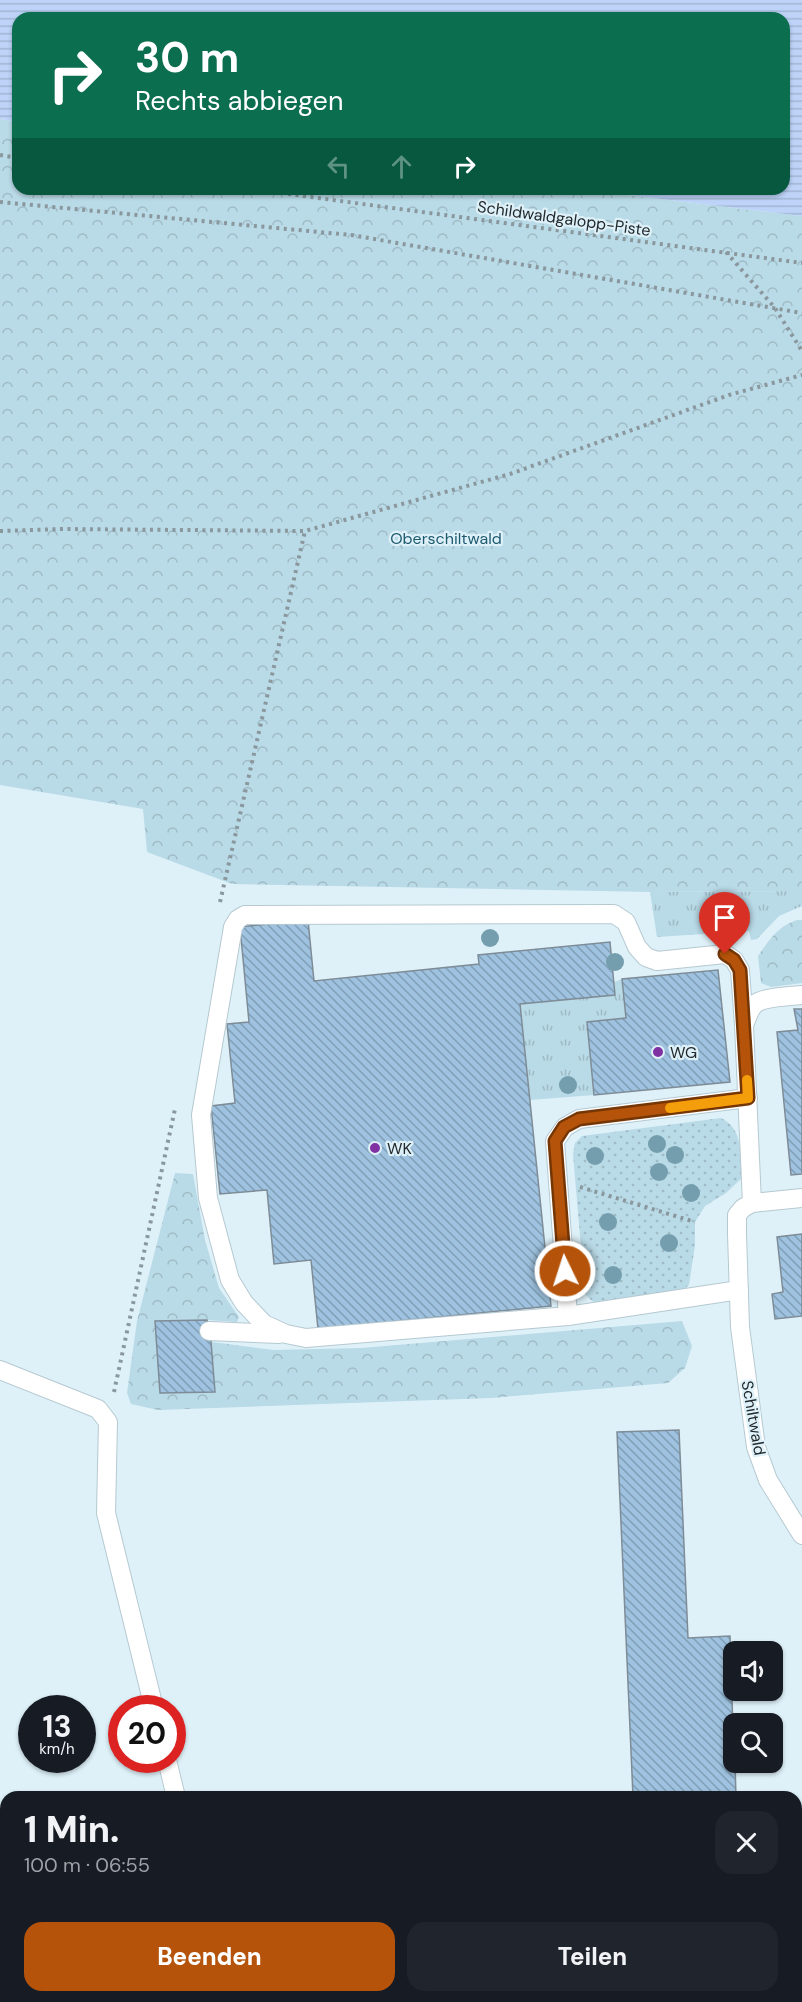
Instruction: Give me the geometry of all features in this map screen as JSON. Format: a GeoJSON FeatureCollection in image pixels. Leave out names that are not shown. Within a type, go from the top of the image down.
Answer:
{"type":"FeatureCollection","features":[{"type":"Feature","properties":{"kind":"lane"},"geometry":{"type":"LineString","coordinates":[[286,1334],[264,1324],[244,1303],[230,1280],[208,1198],[201,1115],[233,927],[238,919],[245,915],[614,914],[626,922],[637,947],[646,957],[657,961],[725,954],[734,960],[740,970],[752,1203],[802,1198]]}},
{"type":"Feature","properties":{"kind":"lane"},"geometry":{"type":"LineString","coordinates":[[744,1025],[749,1011],[755,1004],[764,1000],[802,994]]}},
{"type":"Feature","properties":{"kind":"lane"},"geometry":{"type":"LineString","coordinates":[[568,1316],[555,1141],[564,1127],[579,1119],[748,1098]]}},
{"type":"Feature","properties":{"kind":"lane","name":"Schiltwald"},"geometry":{"type":"LineString","coordinates":[[752,1203],[737,1215],[740,1327],[756,1447],[768,1480],[802,1534]]}},
{"type":"Feature","properties":{"kind":"lane"},"geometry":{"type":"LineString","coordinates":[[209,1330],[286,1334],[306,1338],[568,1316],[739,1290]]}},
{"type":"Feature","properties":{"kind":"lane"},"geometry":{"type":"LineString","coordinates":[[0,1370],[98,1409],[108,1422],[106,1513],[151,1695]]}},
{"type":"Feature","properties":{"kind":"lane"},"geometry":{"type":"LineString","coordinates":[[170,1773],[175,1791]]}},
{"type":"Feature","properties":{"kind":"path","name":"Schildwaldgalopp-Piste"},"geometry":{"type":"LineString","coordinates":[[296,195],[802,263]]}},
{"type":"Feature","properties":{"kind":"path"},"geometry":{"type":"LineString","coordinates":[[0,202],[351,235],[802,313]]}},
{"type":"Feature","properties":{"kind":"path"},"geometry":{"type":"LineString","coordinates":[[726,252],[775,308],[802,351]]}},
{"type":"Feature","properties":{"kind":"path"},"geometry":{"type":"LineString","coordinates":[[0,531],[61,529],[305,531],[510,474],[729,394],[802,375]]}},
{"type":"Feature","properties":{"kind":"path"},"geometry":{"type":"LineString","coordinates":[[558,1180],[695,1222]]}},
{"type":"Feature","properties":{"kind":"green space","name":"Oberschiltwald"},"geometry":{"type":"Polygon","coordinates":[[[0,119],[12,121],[12,195],[628,195],[802,216],[802,891],[650,892],[232,884],[147,852],[143,809],[0,785],[0,119]]]}},
{"type":"Feature","properties":{"kind":"green space"},"geometry":{"type":"Polygon","coordinates":[[[802,891],[802,906],[779,916],[757,939],[751,940],[749,931],[657,937],[650,892],[802,891]]]}},
{"type":"Feature","properties":{"kind":"green space"},"geometry":{"type":"Polygon","coordinates":[[[797,920],[802,920],[802,983],[771,987],[761,983],[758,956],[779,930],[797,920]]]}},
{"type":"Feature","properties":{"kind":"green space"},"geometry":{"type":"Polygon","coordinates":[[[622,979],[626,1018],[587,1023],[594,1095],[530,1100],[520,1004],[615,995],[614,982],[622,979]]]}},
{"type":"Feature","properties":{"kind":"green space"},"geometry":{"type":"Polygon","coordinates":[[[721,1118],[734,1129],[737,1136],[741,1152],[742,1178],[726,1193],[705,1206],[695,1222],[695,1245],[689,1285],[680,1293],[604,1306],[592,1301],[585,1294],[573,1154],[575,1143],[582,1136],[721,1118]]]}},
{"type":"Feature","properties":{"kind":"green space"},"geometry":{"type":"Polygon","coordinates":[[[175,1173],[193,1174],[205,1240],[219,1288],[239,1317],[237,1322],[207,1320],[212,1342],[274,1350],[361,1348],[682,1321],[692,1346],[685,1368],[668,1383],[491,1398],[158,1410],[131,1404],[127,1393],[137,1321],[175,1173]]]}},
{"type":"Feature","properties":{"kind":"shaded area"},"geometry":{"type":"Polygon","coordinates":[[[0,0],[802,0],[802,216],[628,195],[790,195],[790,12],[12,12],[12,121],[0,119],[0,0]]]}},
{"type":"Feature","properties":{"kind":"building","name":"WK"},"geometry":{"type":"Polygon","coordinates":[[[308,920],[314,981],[479,964],[478,955],[610,942],[615,995],[520,1004],[551,1306],[318,1329],[311,1260],[274,1264],[267,1190],[220,1194],[211,1106],[235,1103],[227,1024],[249,1022],[240,927],[308,920]]]}},
{"type":"Feature","properties":{"kind":"building","name":"WG"},"geometry":{"type":"Polygon","coordinates":[[[718,970],[730,1082],[594,1095],[587,1022],[626,1018],[622,979],[718,970]]]}},
{"type":"Feature","properties":{"kind":"building"},"geometry":{"type":"Polygon","coordinates":[[[794,1009],[802,1009],[802,1174],[791,1175],[777,1032],[798,1030],[794,1009]]]}},
{"type":"Feature","properties":{"kind":"building"},"geometry":{"type":"Polygon","coordinates":[[[802,1234],[802,1316],[775,1319],[772,1294],[783,1292],[777,1237],[802,1234]]]}},
{"type":"Feature","properties":{"kind":"building"},"geometry":{"type":"Polygon","coordinates":[[[207,1320],[215,1392],[160,1393],[155,1321],[207,1320]]]}},
{"type":"Feature","properties":{"kind":"building"},"geometry":{"type":"Polygon","coordinates":[[[679,1430],[688,1638],[730,1636],[730,1641],[723,1641],[723,1701],[732,1701],[732,1713],[723,1713],[723,1773],[735,1773],[736,1791],[633,1791],[617,1432],[679,1430]]]}},
{"type":"Feature","properties":{"kind":"slow traffic"},"geometry":{"type":"LineString","coordinates":[[670,1108],[748,1098],[747,1080]]}},
{"type":"Feature","properties":{"kind":"place","name":"WG"},"geometry":{"type":"Point","coordinates":[658,1052]}},
{"type":"Feature","properties":{"kind":"place","name":"WK"},"geometry":{"type":"Point","coordinates":[375,1148]}},
{"type":"Feature","properties":{"kind":"route"},"geometry":{"type":"LineString","coordinates":[[565,1271],[555,1141],[564,1127],[579,1119],[748,1098],[740,970],[734,960],[725,954]]}}]}
